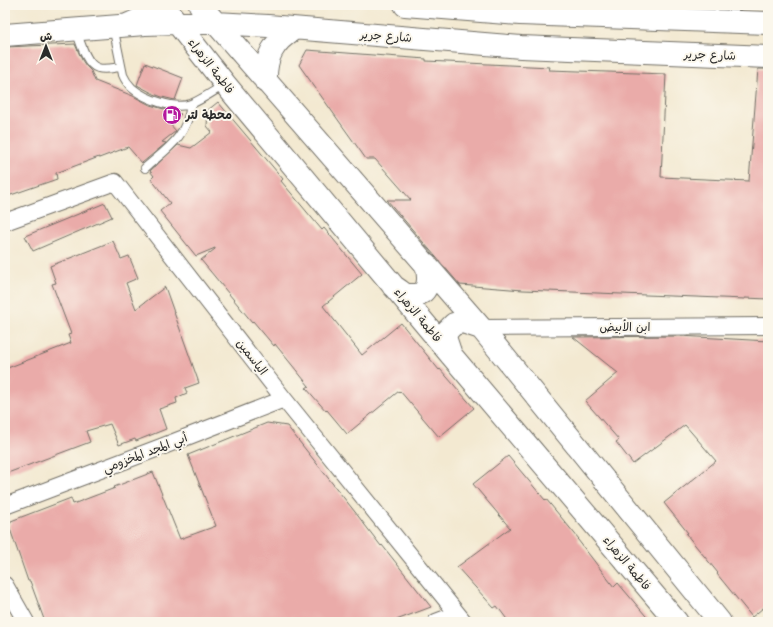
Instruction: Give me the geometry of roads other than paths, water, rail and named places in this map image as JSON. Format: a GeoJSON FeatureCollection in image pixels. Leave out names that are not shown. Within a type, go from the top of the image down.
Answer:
{"type":"FeatureCollection","features":[{"type":"Feature","properties":{"kind":"main road"},"geometry":{"type":"LineString","coordinates":[[120,25],[140,20],[145,15],[148,7],[146,5]]}},
{"type":"Feature","properties":{"kind":"main road","name":"فاطمة الزهراء"},"geometry":{"type":"LineString","coordinates":[[163,5],[225,84],[392,285],[676,622]]}},
{"type":"Feature","properties":{"kind":"main road"},"geometry":{"type":"LineString","coordinates":[[200,5],[217,14],[233,32],[266,82],[481,328],[720,622]]}},
{"type":"Feature","properties":{"kind":"main road"},"geometry":{"type":"LineString","coordinates":[[405,5],[659,12],[768,23]]}},
{"type":"Feature","properties":{"kind":"main road"},"geometry":{"type":"LineString","coordinates":[[5,35],[120,25],[178,23],[217,14]]}},
{"type":"Feature","properties":{"kind":"main road"},"geometry":{"type":"LineString","coordinates":[[202,54],[199,40],[202,29],[209,28],[233,32]]}},
{"type":"Feature","properties":{"kind":"main road"},"geometry":{"type":"LineString","coordinates":[[266,82],[266,71],[271,51],[285,34],[294,29]]}},
{"type":"Feature","properties":{"kind":"main road","name":"شارع جرير"},"geometry":{"type":"LineString","coordinates":[[233,32],[294,29],[521,47],[768,57]]}},
{"type":"Feature","properties":{"kind":"main road"},"geometry":{"type":"LineString","coordinates":[[392,285],[408,295],[423,292],[427,286],[428,274],[426,264]]}},
{"type":"Feature","properties":{"kind":"main road"},"geometry":{"type":"LineString","coordinates":[[451,355],[445,337],[448,330],[454,324],[463,322],[481,328]]}},
{"type":"Feature","properties":{"kind":"street","name":"الياسمين"},"geometry":{"type":"LineString","coordinates":[[5,222],[116,182],[284,399],[460,618]]}},
{"type":"Feature","properties":{"kind":"street","name":"ابن الأبيض"},"geometry":{"type":"LineString","coordinates":[[481,328],[768,326]]}},
{"type":"Feature","properties":{"kind":"street","name":"أبي المجد المخزومي"},"geometry":{"type":"LineString","coordinates":[[5,506],[284,399]]}},
{"type":"Feature","properties":{"kind":"street"},"geometry":{"type":"LineString","coordinates":[[5,585],[26,622]]}},
{"type":"Feature","properties":{"kind":"street"},"geometry":{"type":"LineString","coordinates":[[436,622],[460,618]]}},
{"type":"Feature","properties":{"kind":"lane"},"geometry":{"type":"LineString","coordinates":[[120,25],[120,67],[123,75],[132,88],[147,97],[168,105],[176,106],[191,104],[225,84]]}},
{"type":"Feature","properties":{"kind":"lane"},"geometry":{"type":"LineString","coordinates":[[76,30],[88,60],[94,67],[102,69],[120,67]]}},
{"type":"Feature","properties":{"kind":"lane"},"geometry":{"type":"LineString","coordinates":[[145,168],[170,146],[183,131],[190,113],[191,104]]}},
{"type":"Feature","properties":{"kind":"place","name":"محطة لتر"},"geometry":{"type":"Point","coordinates":[172,115]}}]}
